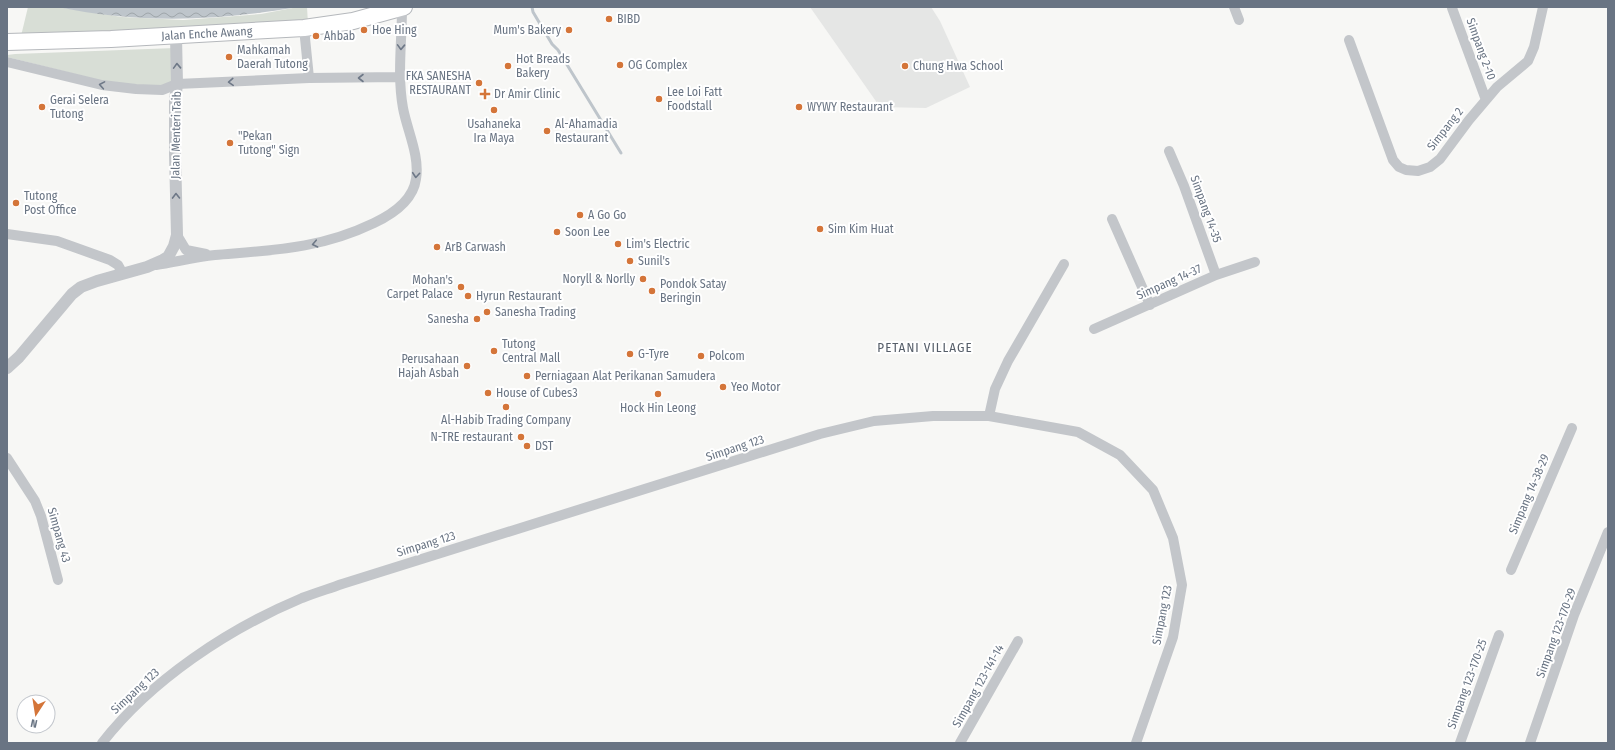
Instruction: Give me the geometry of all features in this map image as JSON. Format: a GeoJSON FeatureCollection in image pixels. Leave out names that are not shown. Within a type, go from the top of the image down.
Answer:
{"type":"FeatureCollection","features":[{"type":"Feature","properties":{"kind":"main road","name":"Jalan Enche Awang"},"geometry":{"type":"LineString","coordinates":[[7,42],[176,36],[304,28],[353,20],[403,8]]}},
{"type":"Feature","properties":{"kind":"street"},"geometry":{"type":"LineString","coordinates":[[1234,7],[1239,20]]}},
{"type":"Feature","properties":{"kind":"street","name":"Simpang 2"},"geometry":{"type":"LineString","coordinates":[[1349,40],[1393,160],[1399,167],[1406,170],[1418,171],[1430,166],[1440,159],[1468,120],[1497,87],[1528,61],[1534,47],[1543,7]]}},
{"type":"Feature","properties":{"kind":"street"},"geometry":{"type":"LineString","coordinates":[[147,267],[214,256],[279,250],[321,243],[380,220],[405,202],[415,186],[417,170],[403,107],[400,78],[403,8]]}},
{"type":"Feature","properties":{"kind":"street","name":"Simpang 2-10"},"geometry":{"type":"LineString","coordinates":[[1452,8],[1486,100]]}},
{"type":"Feature","properties":{"kind":"street"},"geometry":{"type":"LineString","coordinates":[[304,28],[309,78]]}},
{"type":"Feature","properties":{"kind":"street","name":"Jalan Menteri Taib"},"geometry":{"type":"LineString","coordinates":[[7,368],[27,348],[72,294],[81,287],[147,267],[168,257],[172,252],[177,235],[175,109],[177,84],[176,36]]}},
{"type":"Feature","properties":{"kind":"street"},"geometry":{"type":"LineString","coordinates":[[7,62],[102,85],[136,89],[162,90],[177,84],[309,78],[400,78]]}},
{"type":"Feature","properties":{"kind":"street","name":"Simpang 14-35"},"geometry":{"type":"LineString","coordinates":[[1169,151],[1184,186],[1216,276]]}},
{"type":"Feature","properties":{"kind":"street"},"geometry":{"type":"LineString","coordinates":[[1112,219],[1150,305]]}},
{"type":"Feature","properties":{"kind":"street"},"geometry":{"type":"LineString","coordinates":[[7,234],[57,241],[110,260],[118,265],[123,274]]}},
{"type":"Feature","properties":{"kind":"street"},"geometry":{"type":"LineString","coordinates":[[177,235],[186,250],[214,256]]}},
{"type":"Feature","properties":{"kind":"street","name":"Simpang 14-37"},"geometry":{"type":"LineString","coordinates":[[1094,329],[1216,276],[1255,262]]}},
{"type":"Feature","properties":{"kind":"street"},"geometry":{"type":"LineString","coordinates":[[989,416],[995,389],[1008,361],[1064,264]]}},
{"type":"Feature","properties":{"kind":"street","name":"Simpang 123"},"geometry":{"type":"LineString","coordinates":[[102,743],[113,729],[160,683],[193,658],[227,636],[301,598],[820,434],[874,420],[933,416],[989,416],[1078,432],[1120,455],[1153,490],[1173,538],[1182,585],[1173,637],[1136,743]]}},
{"type":"Feature","properties":{"kind":"street","name":"Simpang 14-38-29"},"geometry":{"type":"LineString","coordinates":[[1511,570],[1572,428]]}},
{"type":"Feature","properties":{"kind":"street","name":"Simpang 43"},"geometry":{"type":"LineString","coordinates":[[7,458],[35,501],[42,516],[58,580]]}},
{"type":"Feature","properties":{"kind":"street","name":"Simpang 123-170-29"},"geometry":{"type":"LineString","coordinates":[[1530,743],[1574,615],[1608,532]]}},
{"type":"Feature","properties":{"kind":"street","name":"Simpang 123-170-25"},"geometry":{"type":"LineString","coordinates":[[1460,743],[1499,635]]}},
{"type":"Feature","properties":{"kind":"street","name":"Simpang 123-141-14"},"geometry":{"type":"LineString","coordinates":[[960,743],[1018,641]]}},
{"type":"Feature","properties":{"kind":"shaded area"},"geometry":{"type":"Polygon","coordinates":[[[28,7],[58,7],[122,17],[183,20],[261,14],[298,7],[307,7],[308,24],[21,36],[28,7]]]}},
{"type":"Feature","properties":{"kind":"shaded area","name":"Chung Hwa School"},"geometry":{"type":"Polygon","coordinates":[[[810,7],[931,7],[940,21],[970,87],[926,108],[880,107],[810,7]]]}},
{"type":"Feature","properties":{"kind":"shaded area"},"geometry":{"type":"Polygon","coordinates":[[[175,48],[175,87],[123,86],[7,57],[7,55],[15,54],[175,48]]]}},
{"type":"Feature","properties":{"kind":"water"},"geometry":{"type":"Polygon","coordinates":[[[58,7],[298,7],[268,12],[208,18],[178,19],[118,16],[58,7]]]}},
{"type":"Feature","properties":{"kind":"waterway"},"geometry":{"type":"LineString","coordinates":[[532,7],[533,12],[552,44],[558,50],[621,153]]}},
{"type":"Feature","properties":{"kind":"place","name":"BIBD"},"geometry":{"type":"Point","coordinates":[609,19]}},
{"type":"Feature","properties":{"kind":"place","name":"Hoe Hing"},"geometry":{"type":"Point","coordinates":[364,30]}},
{"type":"Feature","properties":{"kind":"place","name":"Mum's Bakery"},"geometry":{"type":"Point","coordinates":[569,30]}},
{"type":"Feature","properties":{"kind":"place","name":"Ahbab"},"geometry":{"type":"Point","coordinates":[316,36]}},
{"type":"Feature","properties":{"kind":"place","name":"Mahkamah Daerah Tutong"},"geometry":{"type":"Point","coordinates":[229,57]}},
{"type":"Feature","properties":{"kind":"place","name":"OG Complex"},"geometry":{"type":"Point","coordinates":[620,65]}},
{"type":"Feature","properties":{"kind":"place","name":"Hot Breads Bakery"},"geometry":{"type":"Point","coordinates":[508,66]}},
{"type":"Feature","properties":{"kind":"place","name":"Chung Hwa School"},"geometry":{"type":"Point","coordinates":[905,66]}},
{"type":"Feature","properties":{"kind":"place","name":"FKA SANESHA RESTAURANT"},"geometry":{"type":"Point","coordinates":[479,83]}},
{"type":"Feature","properties":{"kind":"place","name":"Dr Amir Clinic"},"geometry":{"type":"Point","coordinates":[485,94]}},
{"type":"Feature","properties":{"kind":"place","name":"Lee Loi Fatt Foodstall"},"geometry":{"type":"Point","coordinates":[659,99]}},
{"type":"Feature","properties":{"kind":"place","name":"Gerai Selera Tutong"},"geometry":{"type":"Point","coordinates":[42,107]}},
{"type":"Feature","properties":{"kind":"place","name":"WYWY Restaurant"},"geometry":{"type":"Point","coordinates":[799,107]}},
{"type":"Feature","properties":{"kind":"place","name":"Usahaneka Ira Maya"},"geometry":{"type":"Point","coordinates":[494,110]}},
{"type":"Feature","properties":{"kind":"place","name":"Al-Ahamadia Restaurant"},"geometry":{"type":"Point","coordinates":[547,131]}},
{"type":"Feature","properties":{"kind":"place","name":"\"Pekan Tutong\" Sign"},"geometry":{"type":"Point","coordinates":[230,143]}},
{"type":"Feature","properties":{"kind":"place","name":"Tutong Post Office"},"geometry":{"type":"Point","coordinates":[16,203]}},
{"type":"Feature","properties":{"kind":"place","name":"A Go Go"},"geometry":{"type":"Point","coordinates":[580,215]}},
{"type":"Feature","properties":{"kind":"place","name":"Sim Kim Huat"},"geometry":{"type":"Point","coordinates":[820,229]}},
{"type":"Feature","properties":{"kind":"place","name":"Soon Lee"},"geometry":{"type":"Point","coordinates":[557,232]}},
{"type":"Feature","properties":{"kind":"place","name":"Lim's Electric"},"geometry":{"type":"Point","coordinates":[618,244]}},
{"type":"Feature","properties":{"kind":"place","name":"ArB Carwash"},"geometry":{"type":"Point","coordinates":[437,247]}},
{"type":"Feature","properties":{"kind":"place","name":"Sunil's"},"geometry":{"type":"Point","coordinates":[630,261]}},
{"type":"Feature","properties":{"kind":"place","name":"Noryll & Norlly"},"geometry":{"type":"Point","coordinates":[643,279]}},
{"type":"Feature","properties":{"kind":"place","name":"Mohan's Carpet Palace"},"geometry":{"type":"Point","coordinates":[461,287]}},
{"type":"Feature","properties":{"kind":"place","name":"Pondok Satay Beringin"},"geometry":{"type":"Point","coordinates":[652,291]}},
{"type":"Feature","properties":{"kind":"place","name":"Hyrun Restaurant"},"geometry":{"type":"Point","coordinates":[468,296]}},
{"type":"Feature","properties":{"kind":"place","name":"Sanesha Trading"},"geometry":{"type":"Point","coordinates":[487,312]}},
{"type":"Feature","properties":{"kind":"place","name":"Sanesha"},"geometry":{"type":"Point","coordinates":[477,319]}},
{"type":"Feature","properties":{"kind":"place","name":"Tutong Central Mall"},"geometry":{"type":"Point","coordinates":[494,351]}},
{"type":"Feature","properties":{"kind":"place","name":"G-Tyre"},"geometry":{"type":"Point","coordinates":[630,354]}},
{"type":"Feature","properties":{"kind":"place","name":"Polcom"},"geometry":{"type":"Point","coordinates":[701,356]}},
{"type":"Feature","properties":{"kind":"place","name":"Perusahaan Hajah Asbah"},"geometry":{"type":"Point","coordinates":[467,366]}},
{"type":"Feature","properties":{"kind":"place","name":"Perniagaan Alat Perikanan Samudera"},"geometry":{"type":"Point","coordinates":[527,376]}},
{"type":"Feature","properties":{"kind":"place","name":"Yeo Motor"},"geometry":{"type":"Point","coordinates":[723,387]}},
{"type":"Feature","properties":{"kind":"place","name":"House of Cubes3"},"geometry":{"type":"Point","coordinates":[488,393]}},
{"type":"Feature","properties":{"kind":"place","name":"Hock Hin Leong"},"geometry":{"type":"Point","coordinates":[658,394]}},
{"type":"Feature","properties":{"kind":"place","name":"Al-Habib Trading Company"},"geometry":{"type":"Point","coordinates":[506,407]}},
{"type":"Feature","properties":{"kind":"place","name":"N-TRE restaurant"},"geometry":{"type":"Point","coordinates":[521,437]}},
{"type":"Feature","properties":{"kind":"place","name":"DST"},"geometry":{"type":"Point","coordinates":[527,446]}},
{"type":"Feature","properties":{"kind":"district","name":"PETANI VILLAGE"},"geometry":{"type":"Point","coordinates":[925,347]}}]}
